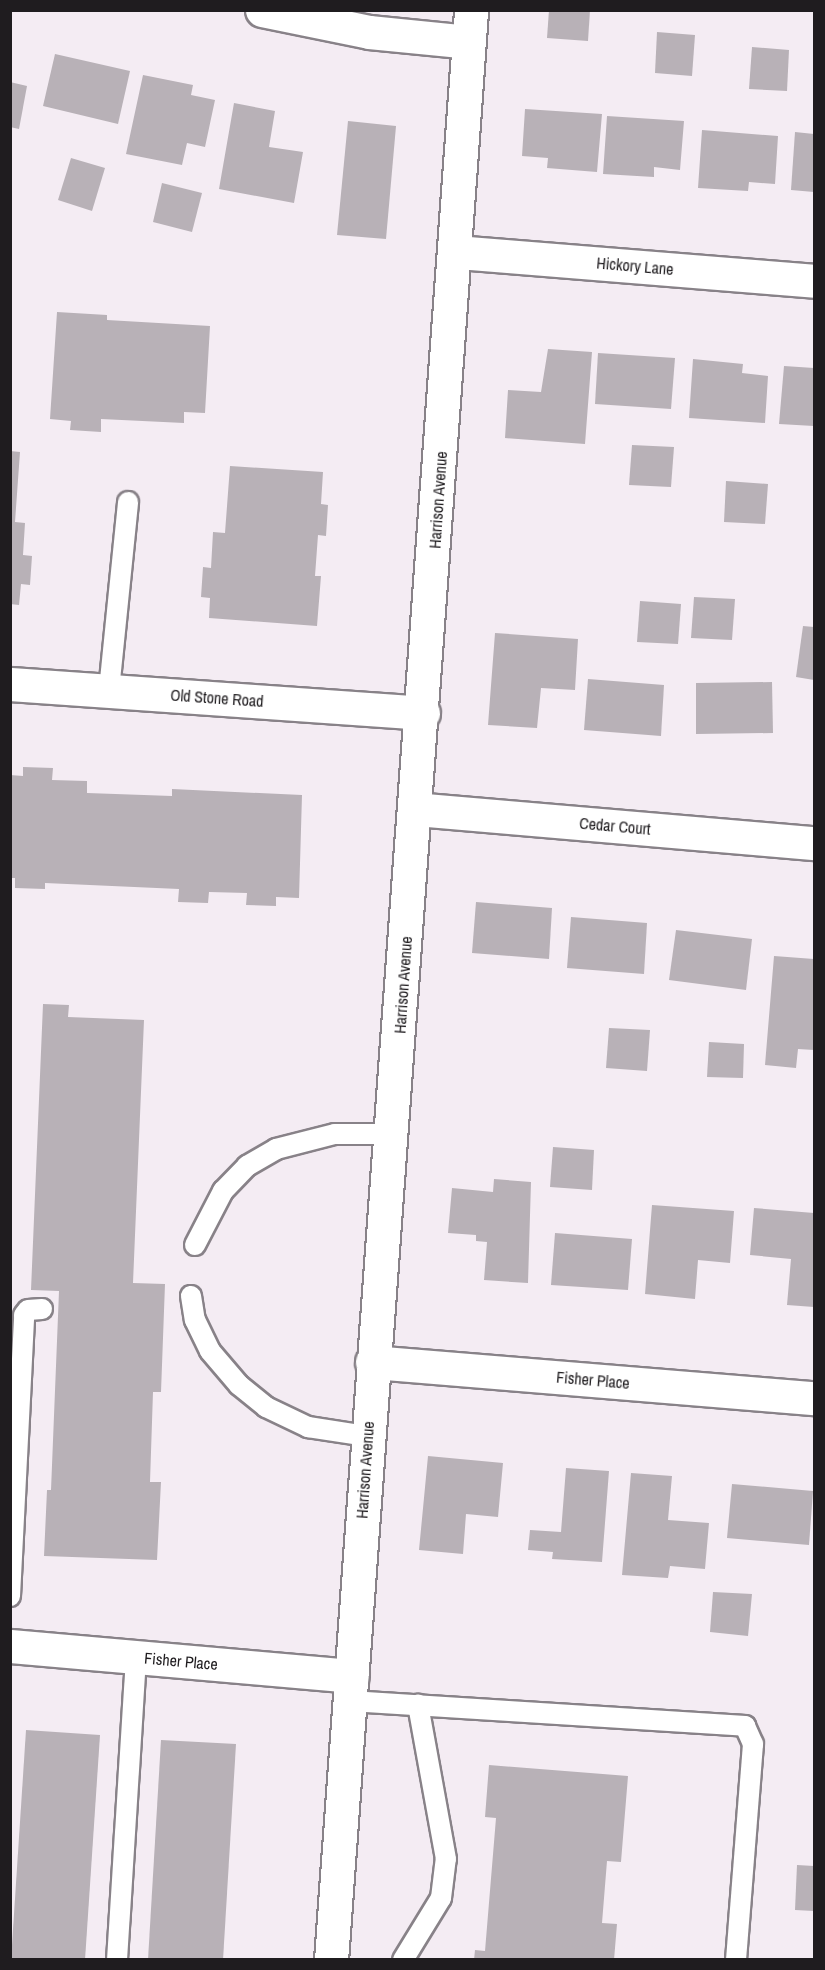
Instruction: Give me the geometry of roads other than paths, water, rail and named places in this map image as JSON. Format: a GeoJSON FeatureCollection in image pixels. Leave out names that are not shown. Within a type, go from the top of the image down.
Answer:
{"type":"FeatureCollection","features":[{"type":"Feature","properties":{"kind":"street"},"geometry":{"type":"LineString","coordinates":[[262,10],[369,32],[470,26]]}},
{"type":"Feature","properties":{"kind":"street","name":"Harrison Avenue"},"geometry":{"type":"LineString","coordinates":[[331,1959],[372,1362],[392,1134],[423,713],[470,26]]}},
{"type":"Feature","properties":{"kind":"street","name":"Hickory Lane"},"geometry":{"type":"LineString","coordinates":[[456,252],[814,281]]}},
{"type":"Feature","properties":{"kind":"street","name":"Old Stone Road"},"geometry":{"type":"LineString","coordinates":[[10,684],[423,713]]}},
{"type":"Feature","properties":{"kind":"street","name":"Cedar Court"},"geometry":{"type":"LineString","coordinates":[[415,809],[814,843]]}},
{"type":"Feature","properties":{"kind":"street","name":"Fisher Place"},"geometry":{"type":"LineString","coordinates":[[372,1362],[814,1398]]}},
{"type":"Feature","properties":{"kind":"street","name":"Fisher Place"},"geometry":{"type":"LineString","coordinates":[[10,1646],[136,1657],[351,1688]]}},
{"type":"Feature","properties":{"kind":"lane"},"geometry":{"type":"LineString","coordinates":[[109,690],[128,502]]}},
{"type":"Feature","properties":{"kind":"lane"},"geometry":{"type":"LineString","coordinates":[[195,1245],[223,1191],[247,1166],[276,1149],[335,1134],[392,1134]]}},
{"type":"Feature","properties":{"kind":"lane"},"geometry":{"type":"LineString","coordinates":[[191,1296],[195,1320],[210,1351],[239,1385],[266,1407],[308,1427],[367,1436]]}},
{"type":"Feature","properties":{"kind":"lane"},"geometry":{"type":"LineString","coordinates":[[10,1596],[24,1315],[28,1310],[42,1309]]}},
{"type":"Feature","properties":{"kind":"lane"},"geometry":{"type":"LineString","coordinates":[[117,1959],[136,1657]]}},
{"type":"Feature","properties":{"kind":"lane"},"geometry":{"type":"LineString","coordinates":[[351,1688],[418,1705],[745,1726],[753,1744],[736,1959]]}},
{"type":"Feature","properties":{"kind":"lane"},"geometry":{"type":"LineString","coordinates":[[403,1959],[441,1898],[446,1859],[418,1705]]}}]}
